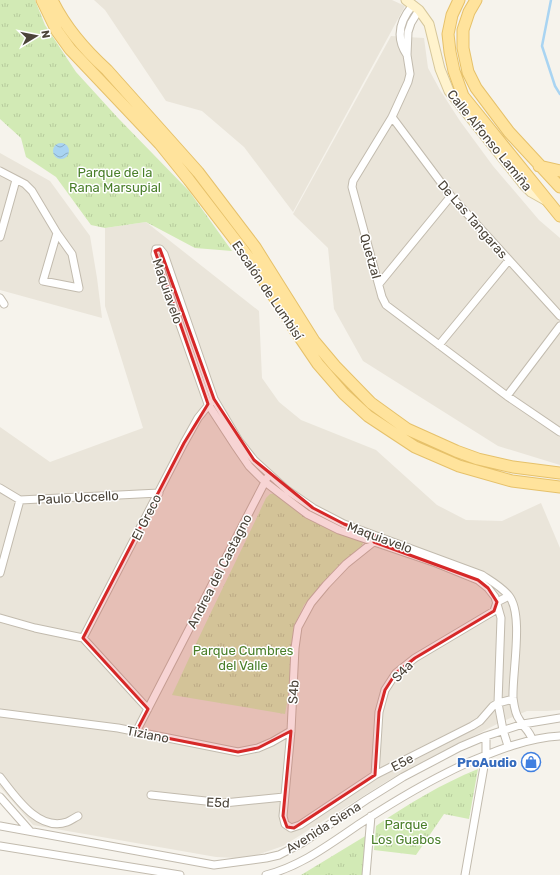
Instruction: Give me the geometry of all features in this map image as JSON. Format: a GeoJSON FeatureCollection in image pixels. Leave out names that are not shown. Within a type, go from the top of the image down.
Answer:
{"type":"FeatureCollection","features":[{"type":"Feature","properties":{"kind":"main road","name":"Escalón de Lumbisí"},"geometry":{"type":"LineString","coordinates":[[42,0],[57,31],[70,49],[160,144],[189,180],[252,262],[318,364],[344,394],[368,416],[415,447],[475,472],[505,479],[560,487]]}},
{"type":"Feature","properties":{"kind":"main road","name":"Escalón de Lumbisí"},"geometry":{"type":"LineString","coordinates":[[52,0],[67,26],[94,58],[108,70],[198,172],[255,248],[314,341],[335,366],[371,403],[407,429],[456,451],[478,459],[513,467],[560,473]]}},
{"type":"Feature","properties":{"kind":"main road"},"geometry":{"type":"LineString","coordinates":[[459,0],[452,15],[448,34],[454,71],[463,96],[560,216]]}},
{"type":"Feature","properties":{"kind":"main road"},"geometry":{"type":"LineString","coordinates":[[476,0],[469,12],[463,30],[462,48],[468,72],[476,88],[504,126],[539,166],[560,187]]}},
{"type":"Feature","properties":{"kind":"main road"},"geometry":{"type":"LineString","coordinates":[[539,166],[560,171]]}},
{"type":"Feature","properties":{"kind":"street","name":"Calle Alfonso Lamiña"},"geometry":{"type":"LineString","coordinates":[[414,4],[426,19],[431,30],[440,69],[449,91],[524,185],[531,192],[550,203]]}},
{"type":"Feature","properties":{"kind":"street","name":"Quetzal"},"geometry":{"type":"LineString","coordinates":[[414,4],[404,18],[401,30],[402,47],[407,55],[410,74],[408,82],[392,117],[353,181],[352,187],[382,297],[386,305],[507,396],[560,432]]}},
{"type":"Feature","properties":{"kind":"street","name":"De Las Tangaras"},"geometry":{"type":"LineString","coordinates":[[392,117],[451,196],[560,316]]}},
{"type":"Feature","properties":{"kind":"street"},"geometry":{"type":"LineString","coordinates":[[0,171],[25,184],[32,191],[57,233],[72,254],[79,288],[43,281],[57,233]]}},
{"type":"Feature","properties":{"kind":"street"},"geometry":{"type":"LineString","coordinates":[[0,237],[16,180]]}},
{"type":"Feature","properties":{"kind":"street"},"geometry":{"type":"LineString","coordinates":[[379,284],[451,196]]}},
{"type":"Feature","properties":{"kind":"street","name":"Maquiavelo"},"geometry":{"type":"LineString","coordinates":[[497,602],[488,588],[478,580],[377,539],[313,508],[287,490],[254,460],[239,441],[214,399],[164,254],[161,249],[157,248],[155,250],[155,254],[208,404],[236,447],[264,482],[307,514],[339,530],[377,539],[482,575],[493,582],[509,596]]}},
{"type":"Feature","properties":{"kind":"street"},"geometry":{"type":"LineString","coordinates":[[439,345],[509,260]]}},
{"type":"Feature","properties":{"kind":"street"},"geometry":{"type":"LineString","coordinates":[[507,396],[560,326]]}},
{"type":"Feature","properties":{"kind":"street","name":"El Greco"},"geometry":{"type":"LineString","coordinates":[[83,638],[184,443],[198,418],[208,404],[214,399]]}},
{"type":"Feature","properties":{"kind":"street","name":"Andrea del Castagno"},"geometry":{"type":"LineString","coordinates":[[136,732],[269,474]]}},
{"type":"Feature","properties":{"kind":"street","name":"Paulo Uccello"},"geometry":{"type":"LineString","coordinates":[[0,488],[20,500],[159,493]]}},
{"type":"Feature","properties":{"kind":"street"},"geometry":{"type":"LineString","coordinates":[[0,573],[20,500]]}},
{"type":"Feature","properties":{"kind":"street","name":"S4b"},"geometry":{"type":"LineString","coordinates":[[291,828],[284,824],[284,797],[291,731],[295,648],[298,627],[312,603],[326,585],[346,564],[377,539]]}},
{"type":"Feature","properties":{"kind":"street"},"geometry":{"type":"LineString","coordinates":[[508,746],[503,730],[498,703],[497,602],[509,596],[514,611],[516,630],[513,699],[517,715],[522,724],[528,730],[532,739]]}},
{"type":"Feature","properties":{"kind":"street","name":"S4a"},"geometry":{"type":"LineString","coordinates":[[376,775],[379,712],[385,690],[396,674],[415,658],[498,612],[514,611]]}},
{"type":"Feature","properties":{"kind":"street"},"geometry":{"type":"LineString","coordinates":[[0,618],[35,628],[83,638],[148,709]]}},
{"type":"Feature","properties":{"kind":"street","name":"E5e"},"geometry":{"type":"LineString","coordinates":[[291,828],[300,825],[376,775],[472,726],[480,721],[493,706],[498,703],[513,699]]}},
{"type":"Feature","properties":{"kind":"street","name":"Tiziano"},"geometry":{"type":"LineString","coordinates":[[0,713],[78,722],[238,752],[258,748],[291,731]]}},
{"type":"Feature","properties":{"kind":"street","name":"Avenida Siena"},"geometry":{"type":"LineString","coordinates":[[0,826],[214,865],[266,858],[278,855],[302,843],[403,777],[460,747],[486,736],[522,724],[560,718]]}},
{"type":"Feature","properties":{"kind":"street"},"geometry":{"type":"LineString","coordinates":[[465,875],[486,755],[486,736]]}},
{"type":"Feature","properties":{"kind":"street","name":"Avenida Siena"},"geometry":{"type":"LineString","coordinates":[[266,875],[276,874],[307,858],[371,816],[426,783],[508,746],[532,739],[560,736]]}},
{"type":"Feature","properties":{"kind":"street"},"geometry":{"type":"LineString","coordinates":[[0,777],[28,810],[39,818],[57,824],[68,822],[78,816]]}},
{"type":"Feature","properties":{"kind":"street","name":"E5d"},"geometry":{"type":"LineString","coordinates":[[151,795],[224,803],[284,797]]}},
{"type":"Feature","properties":{"kind":"street"},"geometry":{"type":"LineString","coordinates":[[0,797],[30,831]]}},
{"type":"Feature","properties":{"kind":"street"},"geometry":{"type":"LineString","coordinates":[[366,875],[371,816]]}},
{"type":"Feature","properties":{"kind":"street"},"geometry":{"type":"LineString","coordinates":[[0,846],[180,875]]}},
{"type":"Feature","properties":{"kind":"highlighted area"},"geometry":{"type":"Polygon","coordinates":[[[160,249],[214,399],[254,460],[313,508],[344,524],[380,537],[374,542],[478,580],[488,588],[497,602],[494,611],[415,658],[396,673],[385,690],[379,712],[375,775],[294,828],[287,827],[283,816],[291,731],[258,748],[238,752],[136,732],[148,709],[83,638],[184,443],[208,404],[155,251],[160,249]]]}},
{"type":"Feature","properties":{"kind":"shaded area"},"geometry":{"type":"Polygon","coordinates":[[[94,0],[392,0],[405,6],[293,212],[244,147],[202,111],[166,101],[105,10],[94,0]]]}},
{"type":"Feature","properties":{"kind":"shaded area"},"geometry":{"type":"Polygon","coordinates":[[[391,36],[424,38],[428,68],[460,121],[493,166],[539,220],[560,238],[560,465],[498,446],[363,361],[334,309],[328,248],[293,214],[391,36]]]}},
{"type":"Feature","properties":{"kind":"shaded area"},"geometry":{"type":"Polygon","coordinates":[[[0,153],[50,181],[90,236],[102,318],[0,290],[0,153]]]}},
{"type":"Feature","properties":{"kind":"shaded area"},"geometry":{"type":"Polygon","coordinates":[[[146,222],[259,311],[262,378],[279,402],[301,420],[376,450],[437,505],[466,520],[502,521],[541,503],[560,548],[560,710],[527,711],[501,722],[389,780],[283,846],[257,855],[236,858],[216,857],[33,825],[0,787],[0,427],[50,462],[143,428],[105,306],[105,228],[146,222]]]}},
{"type":"Feature","properties":{"kind":"green space","name":"Parque de la Rana Marsupial"},"geometry":{"type":"Polygon","coordinates":[[[0,0],[35,0],[45,25],[76,72],[118,118],[189,191],[232,251],[195,248],[146,222],[105,228],[91,225],[56,177],[26,157],[21,138],[0,119],[0,0]]]}},
{"type":"Feature","properties":{"kind":"green space","name":"Parque Cumbres del Valle"},"geometry":{"type":"Polygon","coordinates":[[[276,493],[321,517],[360,532],[364,541],[361,547],[340,564],[304,605],[295,624],[288,698],[285,714],[172,695],[266,498],[270,494],[276,493]]]}},
{"type":"Feature","properties":{"kind":"green space","name":"Parque Los Guabos"},"geometry":{"type":"Polygon","coordinates":[[[478,769],[469,819],[444,814],[416,855],[374,850],[376,826],[425,795],[478,769]]]}},
{"type":"Feature","properties":{"kind":"green space"},"geometry":{"type":"Polygon","coordinates":[[[367,835],[365,875],[301,875],[367,835]]]}},
{"type":"Feature","properties":{"kind":"water"},"geometry":{"type":"Polygon","coordinates":[[[61,143],[68,148],[69,151],[64,158],[61,159],[54,154],[53,151],[58,144],[61,143]]]}},
{"type":"Feature","properties":{"kind":"waterway"},"geometry":{"type":"LineString","coordinates":[[551,0],[542,46],[555,86],[560,94]]}},
{"type":"Feature","properties":{"kind":"place","name":"ProAudio"},"geometry":{"type":"Point","coordinates":[531,762]}}]}
